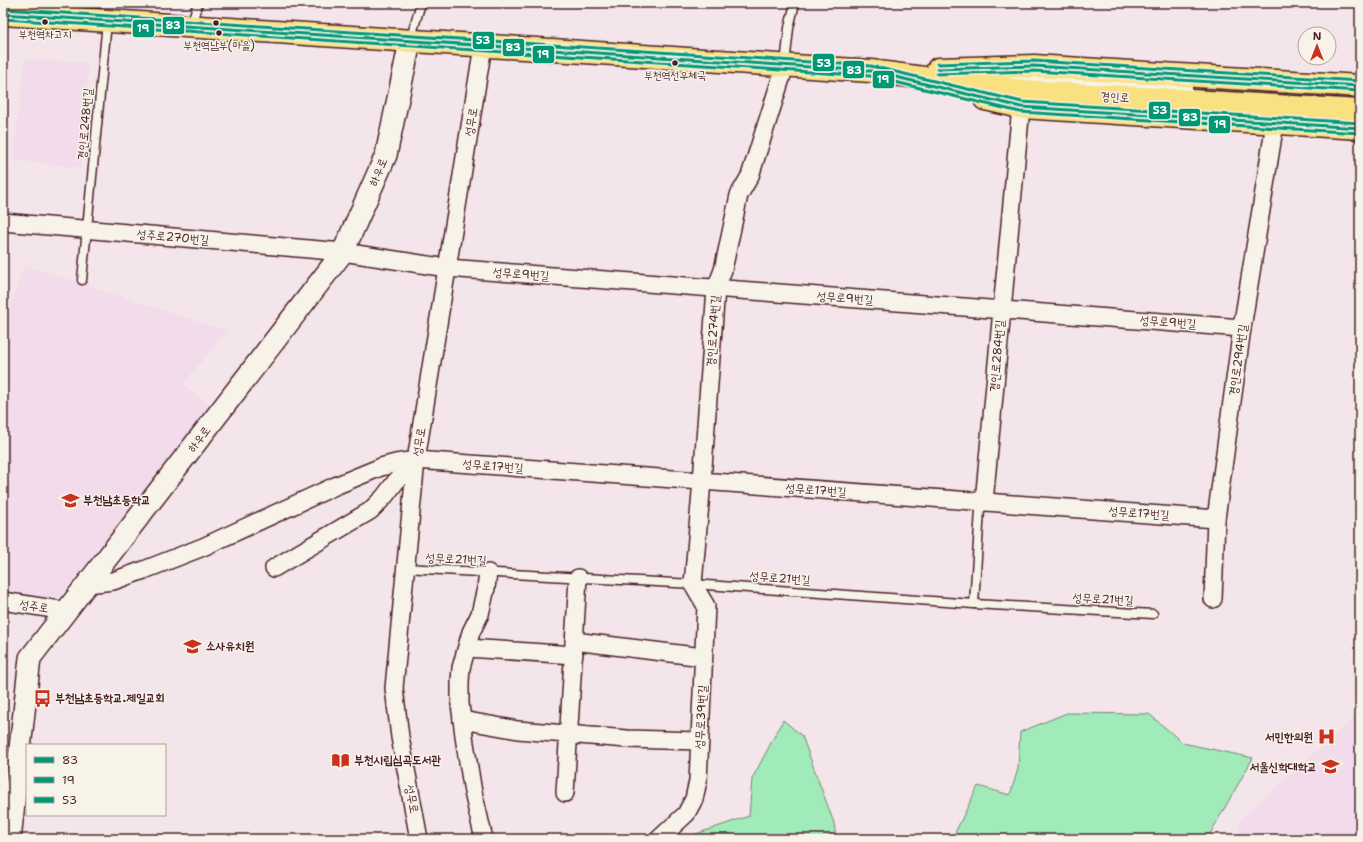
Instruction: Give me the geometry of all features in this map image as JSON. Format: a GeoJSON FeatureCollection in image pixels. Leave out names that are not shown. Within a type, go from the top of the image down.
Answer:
{"type":"FeatureCollection","features":[{"type":"Feature","properties":{"kind":"main road","name":"경인로"},"geometry":{"type":"LineString","coordinates":[[3,14],[26,9],[107,21],[871,71],[1034,66],[1356,100]]}},
{"type":"Feature","properties":{"kind":"main road","name":"경인로"},"geometry":{"type":"LineString","coordinates":[[871,71],[1020,107],[1360,128]]}},
{"type":"Feature","properties":{"kind":"street","name":"하우로"},"geometry":{"type":"LineString","coordinates":[[10,839],[30,658],[344,252],[386,154],[410,42]]}},
{"type":"Feature","properties":{"kind":"street","name":"성무로"},"geometry":{"type":"LineString","coordinates":[[419,839],[400,737],[394,688],[416,460],[483,46]]}},
{"type":"Feature","properties":{"kind":"street","name":"경인로274번길"},"geometry":{"type":"LineString","coordinates":[[693,584],[716,288],[723,270],[739,195],[750,176],[785,66]]}},
{"type":"Feature","properties":{"kind":"street","name":"경인로284번길"},"geometry":{"type":"LineString","coordinates":[[984,502],[1020,107]]}},
{"type":"Feature","properties":{"kind":"street","name":"경인로294번길"},"geometry":{"type":"LineString","coordinates":[[1213,599],[1216,519],[1242,328],[1276,123]]}},
{"type":"Feature","properties":{"kind":"street","name":"성주로270번길"},"geometry":{"type":"LineString","coordinates":[[3,222],[344,252],[447,268]]}},
{"type":"Feature","properties":{"kind":"street","name":"성무로9번길"},"geometry":{"type":"LineString","coordinates":[[447,268],[1242,328]]}},
{"type":"Feature","properties":{"kind":"street","name":"성무로17번길"},"geometry":{"type":"LineString","coordinates":[[87,584],[113,581],[144,570],[203,547],[335,486],[396,463],[416,460],[1216,519]]}},
{"type":"Feature","properties":{"kind":"street"},"geometry":{"type":"LineString","coordinates":[[274,568],[370,511],[416,460]]}},
{"type":"Feature","properties":{"kind":"street"},"geometry":{"type":"LineString","coordinates":[[484,839],[464,743],[460,682],[461,668],[471,632],[480,614],[488,573]]}},
{"type":"Feature","properties":{"kind":"street"},"geometry":{"type":"LineString","coordinates":[[565,793],[578,578]]}},
{"type":"Feature","properties":{"kind":"street","name":"성무로39번길"},"geometry":{"type":"LineString","coordinates":[[659,839],[686,814],[694,799],[698,781],[706,606],[693,584]]}},
{"type":"Feature","properties":{"kind":"street","name":"성주로"},"geometry":{"type":"LineString","coordinates":[[3,601],[66,612]]}},
{"type":"Feature","properties":{"kind":"street"},"geometry":{"type":"LineString","coordinates":[[467,648],[574,648],[703,657]]}},
{"type":"Feature","properties":{"kind":"street"},"geometry":{"type":"LineString","coordinates":[[462,720],[518,730],[627,739],[700,741]]}},
{"type":"Feature","properties":{"kind":"lane"},"geometry":{"type":"LineString","coordinates":[[190,27],[198,3]]}},
{"type":"Feature","properties":{"kind":"lane"},"geometry":{"type":"LineString","coordinates":[[410,42],[421,3]]}},
{"type":"Feature","properties":{"kind":"lane"},"geometry":{"type":"LineString","coordinates":[[785,66],[789,28],[795,3]]}},
{"type":"Feature","properties":{"kind":"lane","name":"경인로248번길"},"geometry":{"type":"LineString","coordinates":[[82,280],[107,21]]}},
{"type":"Feature","properties":{"kind":"lane","name":"경인로284번길"},"geometry":{"type":"LineString","coordinates":[[974,604],[980,510],[984,502]]}},
{"type":"Feature","properties":{"kind":"lane","name":"성무로21번길"},"geometry":{"type":"LineString","coordinates":[[405,568],[693,584],[974,604],[1153,614]]}},
{"type":"Feature","properties":{"kind":"shaded area"},"geometry":{"type":"Polygon","coordinates":[[[25,59],[89,63],[81,168],[13,160],[25,59]]]}},
{"type":"Feature","properties":{"kind":"shaded area","name":"부천남초등학교"},"geometry":{"type":"Polygon","coordinates":[[[24,265],[227,331],[183,384],[212,408],[55,603],[3,593],[3,329],[24,265]]]}},
{"type":"Feature","properties":{"kind":"shaded area","name":"서울신학대학교"},"geometry":{"type":"Polygon","coordinates":[[[1360,712],[1360,839],[1241,839],[1239,821],[1360,712]]]}},
{"type":"Feature","properties":{"kind":"green space"},"geometry":{"type":"Polygon","coordinates":[[[1067,713],[1149,714],[1183,743],[1253,758],[1207,839],[952,839],[978,786],[1010,795],[1018,769],[1020,732],[1067,713]]]}},
{"type":"Feature","properties":{"kind":"green space"},"geometry":{"type":"Polygon","coordinates":[[[783,720],[802,736],[834,823],[836,839],[695,839],[693,835],[749,816],[752,779],[783,720]]]}},
{"type":"Feature","properties":{"kind":"transit line","name":"53"},"geometry":{"type":"LineString","coordinates":[[3,9],[871,66],[1022,102],[1360,123]]}},
{"type":"Feature","properties":{"kind":"transit line","name":"83"},"geometry":{"type":"LineString","coordinates":[[3,14],[871,71],[1021,107],[1360,128]]}},
{"type":"Feature","properties":{"kind":"transit line","name":"19"},"geometry":{"type":"LineString","coordinates":[[3,19],[870,76],[1020,112],[1360,133]]}},
{"type":"Feature","properties":{"kind":"transit line","name":"53"},"geometry":{"type":"LineString","coordinates":[[937,64],[1034,61],[1360,81]]}},
{"type":"Feature","properties":{"kind":"transit line","name":"83"},"geometry":{"type":"LineString","coordinates":[[937,69],[1034,66],[1360,86]]}},
{"type":"Feature","properties":{"kind":"transit line","name":"19"},"geometry":{"type":"LineString","coordinates":[[937,74],[1034,71],[1360,91]]}},
{"type":"Feature","properties":{"kind":"place","name":"부천역차고지"},"geometry":{"type":"Point","coordinates":[45,22]}},
{"type":"Feature","properties":{"kind":"place","name":"부천역남부(마을)"},"geometry":{"type":"Point","coordinates":[219,33]}},
{"type":"Feature","properties":{"kind":"place","name":"부천역전우체국"},"geometry":{"type":"Point","coordinates":[675,63]}},
{"type":"Feature","properties":{"kind":"place","name":"부천남초등학교"},"geometry":{"type":"Point","coordinates":[70,500]}},
{"type":"Feature","properties":{"kind":"place","name":"소사유치원"},"geometry":{"type":"Point","coordinates":[193,646]}},
{"type":"Feature","properties":{"kind":"place","name":"부천남초등학교.제일교회"},"geometry":{"type":"Point","coordinates":[42,698]}},
{"type":"Feature","properties":{"kind":"place","name":"서민한의원"},"geometry":{"type":"Point","coordinates":[1326,737]}},
{"type":"Feature","properties":{"kind":"place","name":"부천시립심곡도서관"},"geometry":{"type":"Point","coordinates":[341,760]}},
{"type":"Feature","properties":{"kind":"place","name":"서울신학대학교"},"geometry":{"type":"Point","coordinates":[1330,767]}}]}
